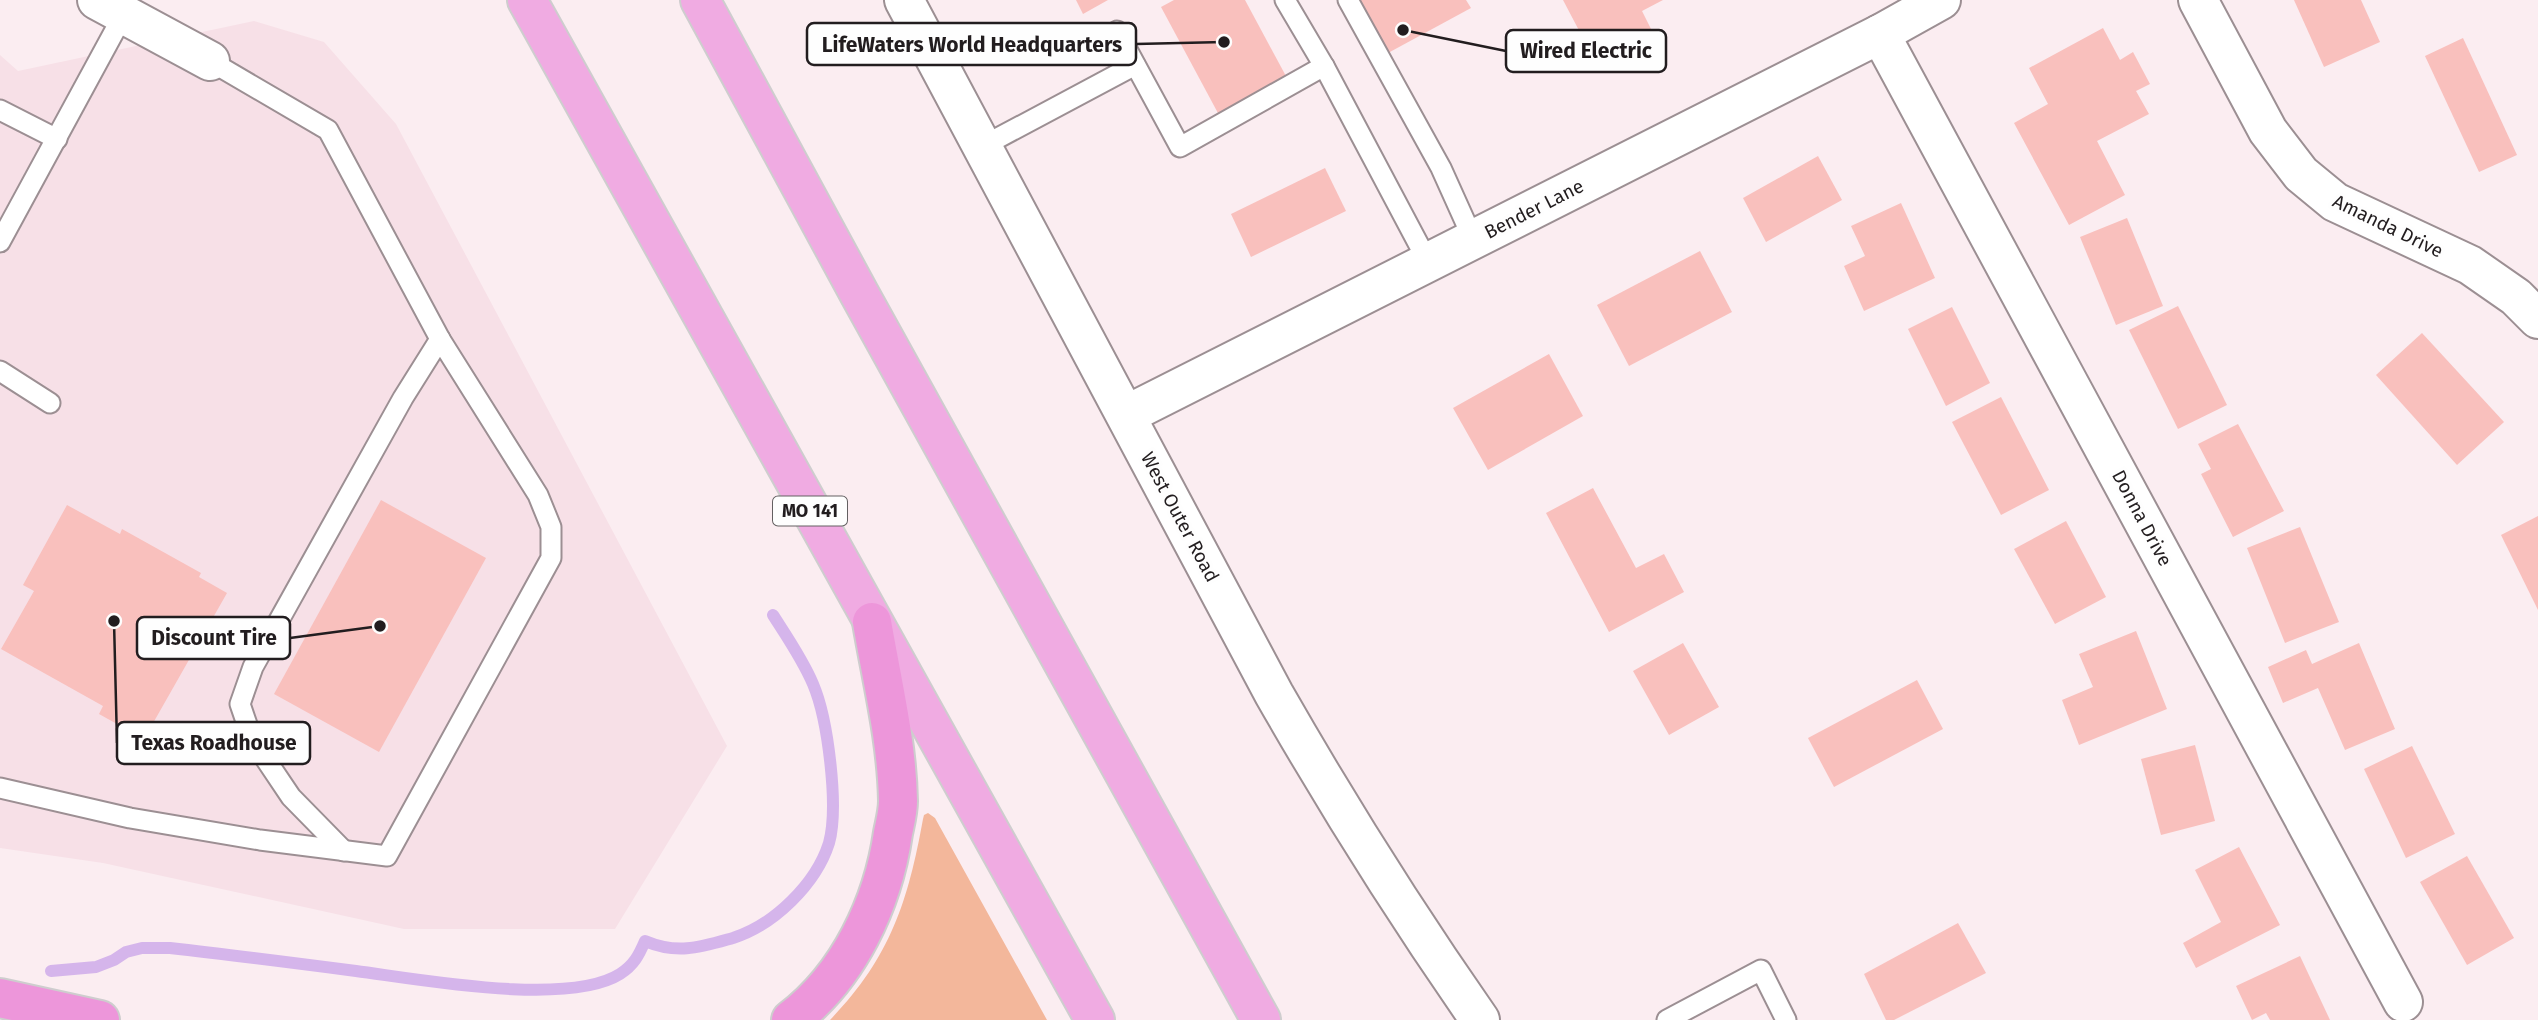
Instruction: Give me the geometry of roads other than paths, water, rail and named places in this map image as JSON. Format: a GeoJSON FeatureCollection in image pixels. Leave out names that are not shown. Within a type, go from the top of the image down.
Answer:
{"type":"FeatureCollection","features":[{"type":"Feature","properties":{"kind":"highway","name":"MO 141"},"geometry":{"type":"LineString","coordinates":[[527,0],[1095,1020]]}},
{"type":"Feature","properties":{"kind":"highway"},"geometry":{"type":"LineString","coordinates":[[700,0],[1261,1020]]}},
{"type":"Feature","properties":{"kind":"highway"},"geometry":{"type":"LineString","coordinates":[[792,1020],[835,975],[869,920],[890,857],[898,804],[893,745],[872,622]]}},
{"type":"Feature","properties":{"kind":"highway"},"geometry":{"type":"LineString","coordinates":[[0,998],[100,1020]]}},
{"type":"Feature","properties":{"kind":"street","name":"West Outer Road"},"geometry":{"type":"LineString","coordinates":[[904,0],[1237,625],[1326,786],[1413,923],[1480,1020]]}},
{"type":"Feature","properties":{"kind":"street","name":"Bender Lane"},"geometry":{"type":"LineString","coordinates":[[1126,415],[1880,34],[1941,0]]}},
{"type":"Feature","properties":{"kind":"street","name":"Amanda Drive"},"geometry":{"type":"LineString","coordinates":[[2198,0],[2268,131],[2301,174],[2335,202],[2470,265],[2516,296],[2538,319]]}},
{"type":"Feature","properties":{"kind":"street"},"geometry":{"type":"LineString","coordinates":[[117,5],[210,61]]}},
{"type":"Feature","properties":{"kind":"street","name":"Donna Drive"},"geometry":{"type":"LineString","coordinates":[[1880,34],[2403,1002]]}},
{"type":"Feature","properties":{"kind":"lane"},"geometry":{"type":"LineString","coordinates":[[1285,0],[1324,66],[1428,262]]}},
{"type":"Feature","properties":{"kind":"lane"},"geometry":{"type":"LineString","coordinates":[[1348,0],[1441,168],[1473,239]]}},
{"type":"Feature","properties":{"kind":"lane"},"geometry":{"type":"LineString","coordinates":[[0,242],[57,139],[117,5]]}},
{"type":"Feature","properties":{"kind":"lane"},"geometry":{"type":"LineString","coordinates":[[1116,32],[1180,147],[1324,66]]}},
{"type":"Feature","properties":{"kind":"lane"},"geometry":{"type":"LineString","coordinates":[[0,788],[130,818],[387,856],[551,558],[551,527],[538,495],[440,339],[328,130],[210,61]]}},
{"type":"Feature","properties":{"kind":"lane"},"geometry":{"type":"LineString","coordinates":[[983,146],[1135,65]]}},
{"type":"Feature","properties":{"kind":"lane"},"geometry":{"type":"LineString","coordinates":[[0,110],[57,139]]}},
{"type":"Feature","properties":{"kind":"lane"},"geometry":{"type":"LineString","coordinates":[[344,850],[291,797],[252,739],[240,704],[253,667],[403,398],[440,339]]}},
{"type":"Feature","properties":{"kind":"lane"},"geometry":{"type":"LineString","coordinates":[[0,371],[50,403]]}},
{"type":"Feature","properties":{"kind":"lane"},"geometry":{"type":"LineString","coordinates":[[1667,1020],[1761,970],[1786,1020]]}},
{"type":"Feature","properties":{"kind":"waterway"},"geometry":{"type":"LineString","coordinates":[[51,971],[96,967],[126,952],[142,948],[170,948],[453,984],[530,990],[566,989],[596,984],[620,974],[636,959],[645,941],[679,949],[700,947],[748,932],[778,913],[804,888],[823,858],[832,827],[830,763],[818,699],[804,666],[773,615]]}},
{"type":"Feature","properties":{"kind":"place","name":"Wired Electric"},"geometry":{"type":"Point","coordinates":[1403,30]}},
{"type":"Feature","properties":{"kind":"place","name":"LifeWaters World Headquarters"},"geometry":{"type":"Point","coordinates":[1224,42]}},
{"type":"Feature","properties":{"kind":"place","name":"Texas Roadhouse"},"geometry":{"type":"Point","coordinates":[114,621]}},
{"type":"Feature","properties":{"kind":"place","name":"Discount Tire"},"geometry":{"type":"Point","coordinates":[380,626]}}]}
